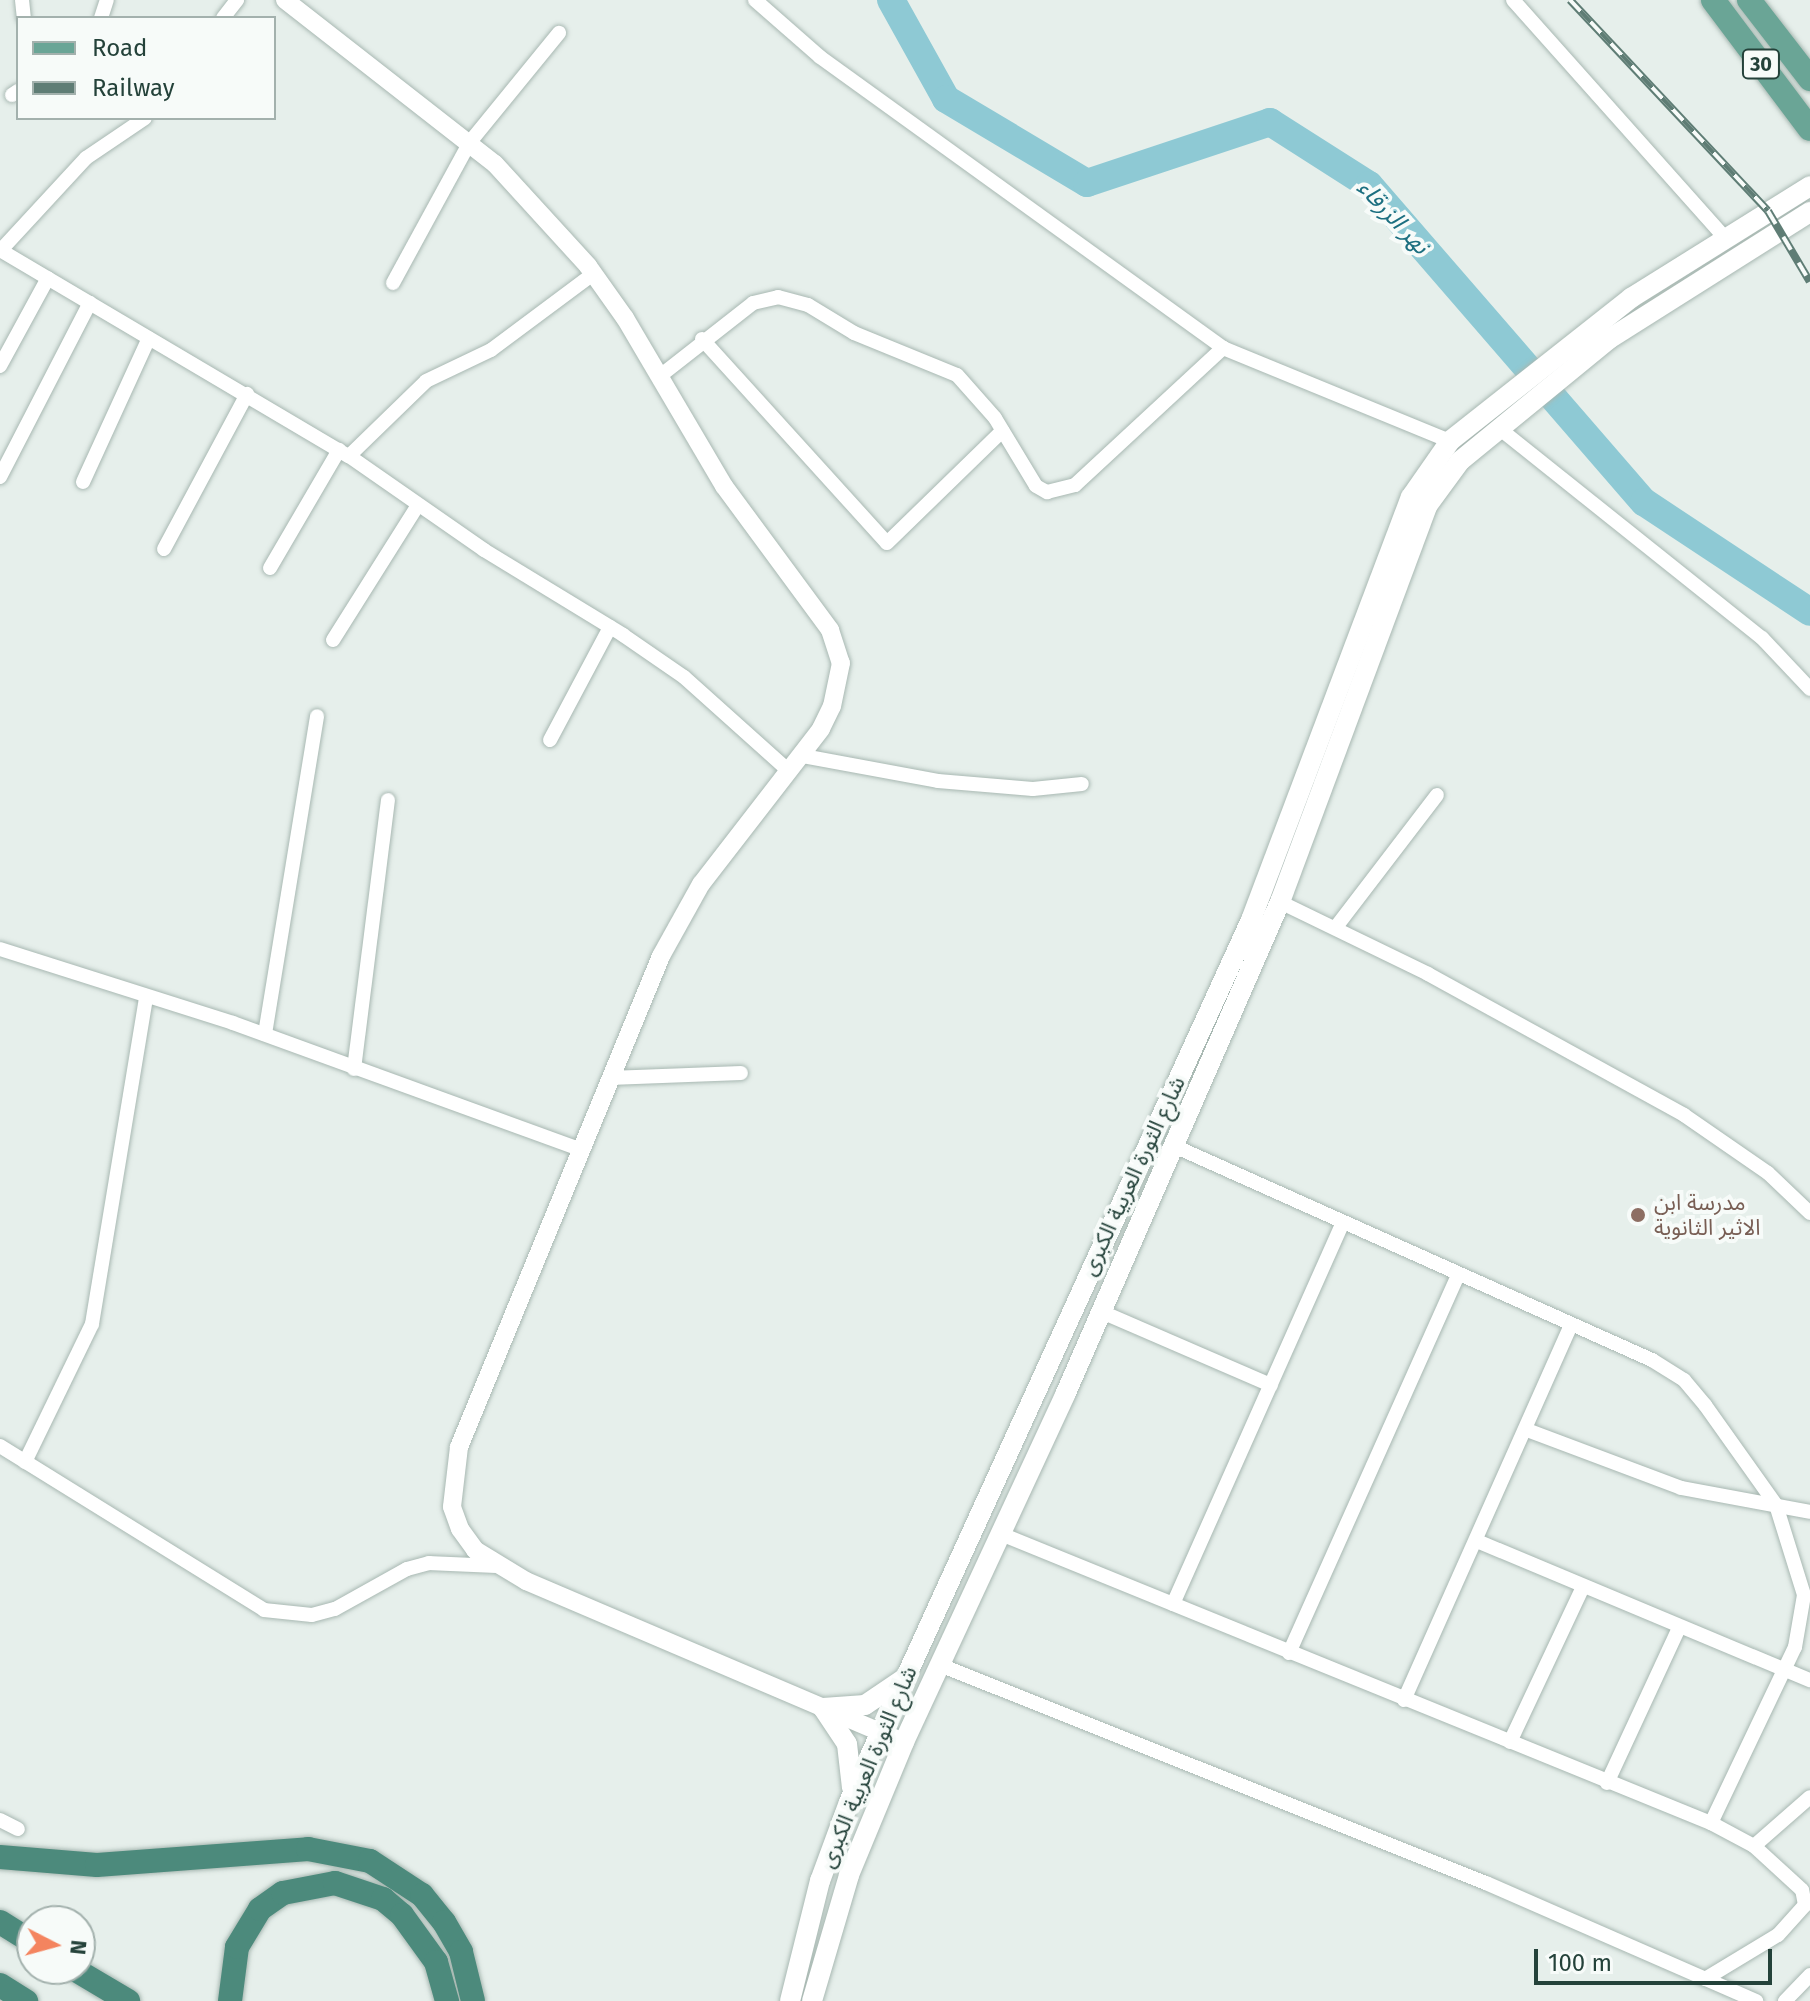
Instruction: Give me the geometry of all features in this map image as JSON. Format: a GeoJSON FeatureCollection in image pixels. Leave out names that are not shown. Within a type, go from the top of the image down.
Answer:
{"type":"FeatureCollection","features":[{"type":"Feature","properties":{"kind":"highway"},"geometry":{"type":"LineString","coordinates":[[0,1857],[97,1865],[308,1849],[355,1856],[397,1876],[444,1922],[461,1952],[473,2001]]}},
{"type":"Feature","properties":{"kind":"highway"},"geometry":{"type":"LineString","coordinates":[[230,2001],[237,1947],[260,1909],[283,1893],[335,1883],[383,1899],[402,1915],[436,1962],[447,2001]]}},
{"type":"Feature","properties":{"kind":"highway"},"geometry":{"type":"LineString","coordinates":[[96,1982],[128,2001]]}},
{"type":"Feature","properties":{"kind":"highway"},"geometry":{"type":"LineString","coordinates":[[0,1985],[26,2001]]}},
{"type":"Feature","properties":{"kind":"main road","name":"30"},"geometry":{"type":"LineString","coordinates":[[1713,0],[1809,131]]}},
{"type":"Feature","properties":{"kind":"main road","name":"30"},"geometry":{"type":"LineString","coordinates":[[1749,0],[1810,79]]}},
{"type":"Feature","properties":{"kind":"main road"},"geometry":{"type":"LineString","coordinates":[[1528,391],[1724,237],[1810,186]]}},
{"type":"Feature","properties":{"kind":"main road"},"geometry":{"type":"LineString","coordinates":[[1570,358],[1810,212]]}},
{"type":"Feature","properties":{"kind":"main road","name":"شارع الثورة العربية الكبرى"},"geometry":{"type":"LineString","coordinates":[[790,2001],[820,1881],[849,1802],[1273,866],[1399,520],[1450,441],[1528,391]]}},
{"type":"Feature","properties":{"kind":"main road","name":"شارع الثورة العربية الكبرى"},"geometry":{"type":"LineString","coordinates":[[812,2001],[849,1875],[904,1742],[1102,1312],[1280,902],[1414,534],[1454,469],[1500,429],[1528,391]]}},
{"type":"Feature","properties":{"kind":"main road"},"geometry":{"type":"LineString","coordinates":[[823,1708],[852,1708],[878,1699],[909,1670]]}},
{"type":"Feature","properties":{"kind":"main road"},"geometry":{"type":"LineString","coordinates":[[823,1708],[847,1744],[852,1773],[849,1802]]}},
{"type":"Feature","properties":{"kind":"street"},"geometry":{"type":"LineString","coordinates":[[225,16],[237,0]]}},
{"type":"Feature","properties":{"kind":"street"},"geometry":{"type":"LineString","coordinates":[[755,0],[820,57],[1223,348],[1450,441]]}},
{"type":"Feature","properties":{"kind":"street"},"geometry":{"type":"LineString","coordinates":[[1513,0],[1724,237]]}},
{"type":"Feature","properties":{"kind":"street"},"geometry":{"type":"LineString","coordinates":[[288,1],[470,142],[593,274],[660,376],[724,486],[822,618],[839,648],[841,663],[832,706],[803,756],[701,884],[661,956],[459,1447],[452,1507],[467,1541],[499,1568]]}},
{"type":"Feature","properties":{"kind":"street"},"geometry":{"type":"LineString","coordinates":[[393,283],[470,142],[559,33]]}},
{"type":"Feature","properties":{"kind":"street"},"geometry":{"type":"LineString","coordinates":[[123,123],[0,250],[344,453],[418,505],[610,627],[684,677],[790,772]]}},
{"type":"Feature","properties":{"kind":"street"},"geometry":{"type":"LineString","coordinates":[[270,568],[344,453],[426,381],[491,350],[593,274]]}},
{"type":"Feature","properties":{"kind":"street"},"geometry":{"type":"LineString","coordinates":[[0,366],[48,278]]}},
{"type":"Feature","properties":{"kind":"street"},"geometry":{"type":"LineString","coordinates":[[660,376],[702,339],[753,303],[788,298],[876,343],[946,367],[1002,431],[1036,486],[1060,493],[1140,429],[1223,348]]}},
{"type":"Feature","properties":{"kind":"street"},"geometry":{"type":"LineString","coordinates":[[0,477],[90,303]]}},
{"type":"Feature","properties":{"kind":"street"},"geometry":{"type":"LineString","coordinates":[[83,482],[149,338]]}},
{"type":"Feature","properties":{"kind":"street"},"geometry":{"type":"LineString","coordinates":[[702,339],[885,543],[1002,431]]}},
{"type":"Feature","properties":{"kind":"street"},"geometry":{"type":"LineString","coordinates":[[164,549],[247,394]]}},
{"type":"Feature","properties":{"kind":"street"},"geometry":{"type":"LineString","coordinates":[[1500,429],[1762,638],[1810,689]]}},
{"type":"Feature","properties":{"kind":"street"},"geometry":{"type":"LineString","coordinates":[[333,640],[418,505]]}},
{"type":"Feature","properties":{"kind":"street"},"geometry":{"type":"LineString","coordinates":[[550,740],[610,627]]}},
{"type":"Feature","properties":{"kind":"street"},"geometry":{"type":"LineString","coordinates":[[265,1034],[317,716]]}},
{"type":"Feature","properties":{"kind":"street"},"geometry":{"type":"LineString","coordinates":[[803,756],[938,781],[1033,789],[1082,784]]}},
{"type":"Feature","properties":{"kind":"street"},"geometry":{"type":"LineString","coordinates":[[1336,927],[1437,795]]}},
{"type":"Feature","properties":{"kind":"street"},"geometry":{"type":"LineString","coordinates":[[354,1069],[388,800]]}},
{"type":"Feature","properties":{"kind":"street"},"geometry":{"type":"LineString","coordinates":[[1280,902],[1336,927],[1556,1042],[1684,1115],[1768,1173],[1810,1213]]}},
{"type":"Feature","properties":{"kind":"street"},"geometry":{"type":"LineString","coordinates":[[0,949],[265,1034],[582,1150]]}},
{"type":"Feature","properties":{"kind":"street"},"geometry":{"type":"LineString","coordinates":[[25,1462],[92,1324],[146,997]]}},
{"type":"Feature","properties":{"kind":"street"},"geometry":{"type":"LineString","coordinates":[[610,1078],[741,1073]]}},
{"type":"Feature","properties":{"kind":"street"},"geometry":{"type":"LineString","coordinates":[[1174,1146],[1342,1225],[1652,1360],[1684,1380],[1776,1505],[1804,1595],[1801,1626],[1784,1669],[1711,1823]]}},
{"type":"Feature","properties":{"kind":"street"},"geometry":{"type":"LineString","coordinates":[[1173,1604],[1342,1225]]}},
{"type":"Feature","properties":{"kind":"street"},"geometry":{"type":"LineString","coordinates":[[1289,1653],[1458,1276]]}},
{"type":"Feature","properties":{"kind":"street"},"geometry":{"type":"LineString","coordinates":[[1102,1312],[1271,1385]]}},
{"type":"Feature","properties":{"kind":"street"},"geometry":{"type":"LineString","coordinates":[[1404,1700],[1527,1430],[1571,1325]]}},
{"type":"Feature","properties":{"kind":"street"},"geometry":{"type":"LineString","coordinates":[[1527,1430],[1681,1488],[1810,1512]]}},
{"type":"Feature","properties":{"kind":"street"},"geometry":{"type":"LineString","coordinates":[[0,1446],[264,1610],[312,1615],[335,1609],[407,1569],[429,1563],[453,1560],[499,1568],[904,1742]]}},
{"type":"Feature","properties":{"kind":"street"},"geometry":{"type":"LineString","coordinates":[[1001,1534],[1711,1823],[1754,1846],[1802,1890],[1805,1905],[1778,1935],[1705,1979]]}},
{"type":"Feature","properties":{"kind":"street"},"geometry":{"type":"LineString","coordinates":[[1477,1541],[1679,1628],[1810,1680]]}},
{"type":"Feature","properties":{"kind":"street"},"geometry":{"type":"LineString","coordinates":[[1510,1742],[1583,1587]]}},
{"type":"Feature","properties":{"kind":"street"},"geometry":{"type":"LineString","coordinates":[[1607,1783],[1679,1628]]}},
{"type":"Feature","properties":{"kind":"street"},"geometry":{"type":"LineString","coordinates":[[940,1665],[1486,1883],[1756,2001]]}},
{"type":"Feature","properties":{"kind":"street"},"geometry":{"type":"LineString","coordinates":[[1754,1846],[1810,1797]]}},
{"type":"Feature","properties":{"kind":"street"},"geometry":{"type":"LineString","coordinates":[[0,1820],[18,1829]]}},
{"type":"Feature","properties":{"kind":"street"},"geometry":{"type":"LineString","coordinates":[[1785,2001],[1810,1975]]}},
{"type":"Feature","properties":{"kind":"waterway","name":"نهر الزرقاء"},"geometry":{"type":"LineString","coordinates":[[891,0],[946,99],[1087,183],[1270,122],[1369,185],[1644,502],[1810,612]]}},
{"type":"Feature","properties":{"kind":"railway"},"geometry":{"type":"LineString","coordinates":[[1570,0],[1768,211],[1810,282]]}},
{"type":"Feature","properties":{"kind":"place","name":"مدرسة ابن الاثير الثانوية"},"geometry":{"type":"Point","coordinates":[1638,1215]}}]}
